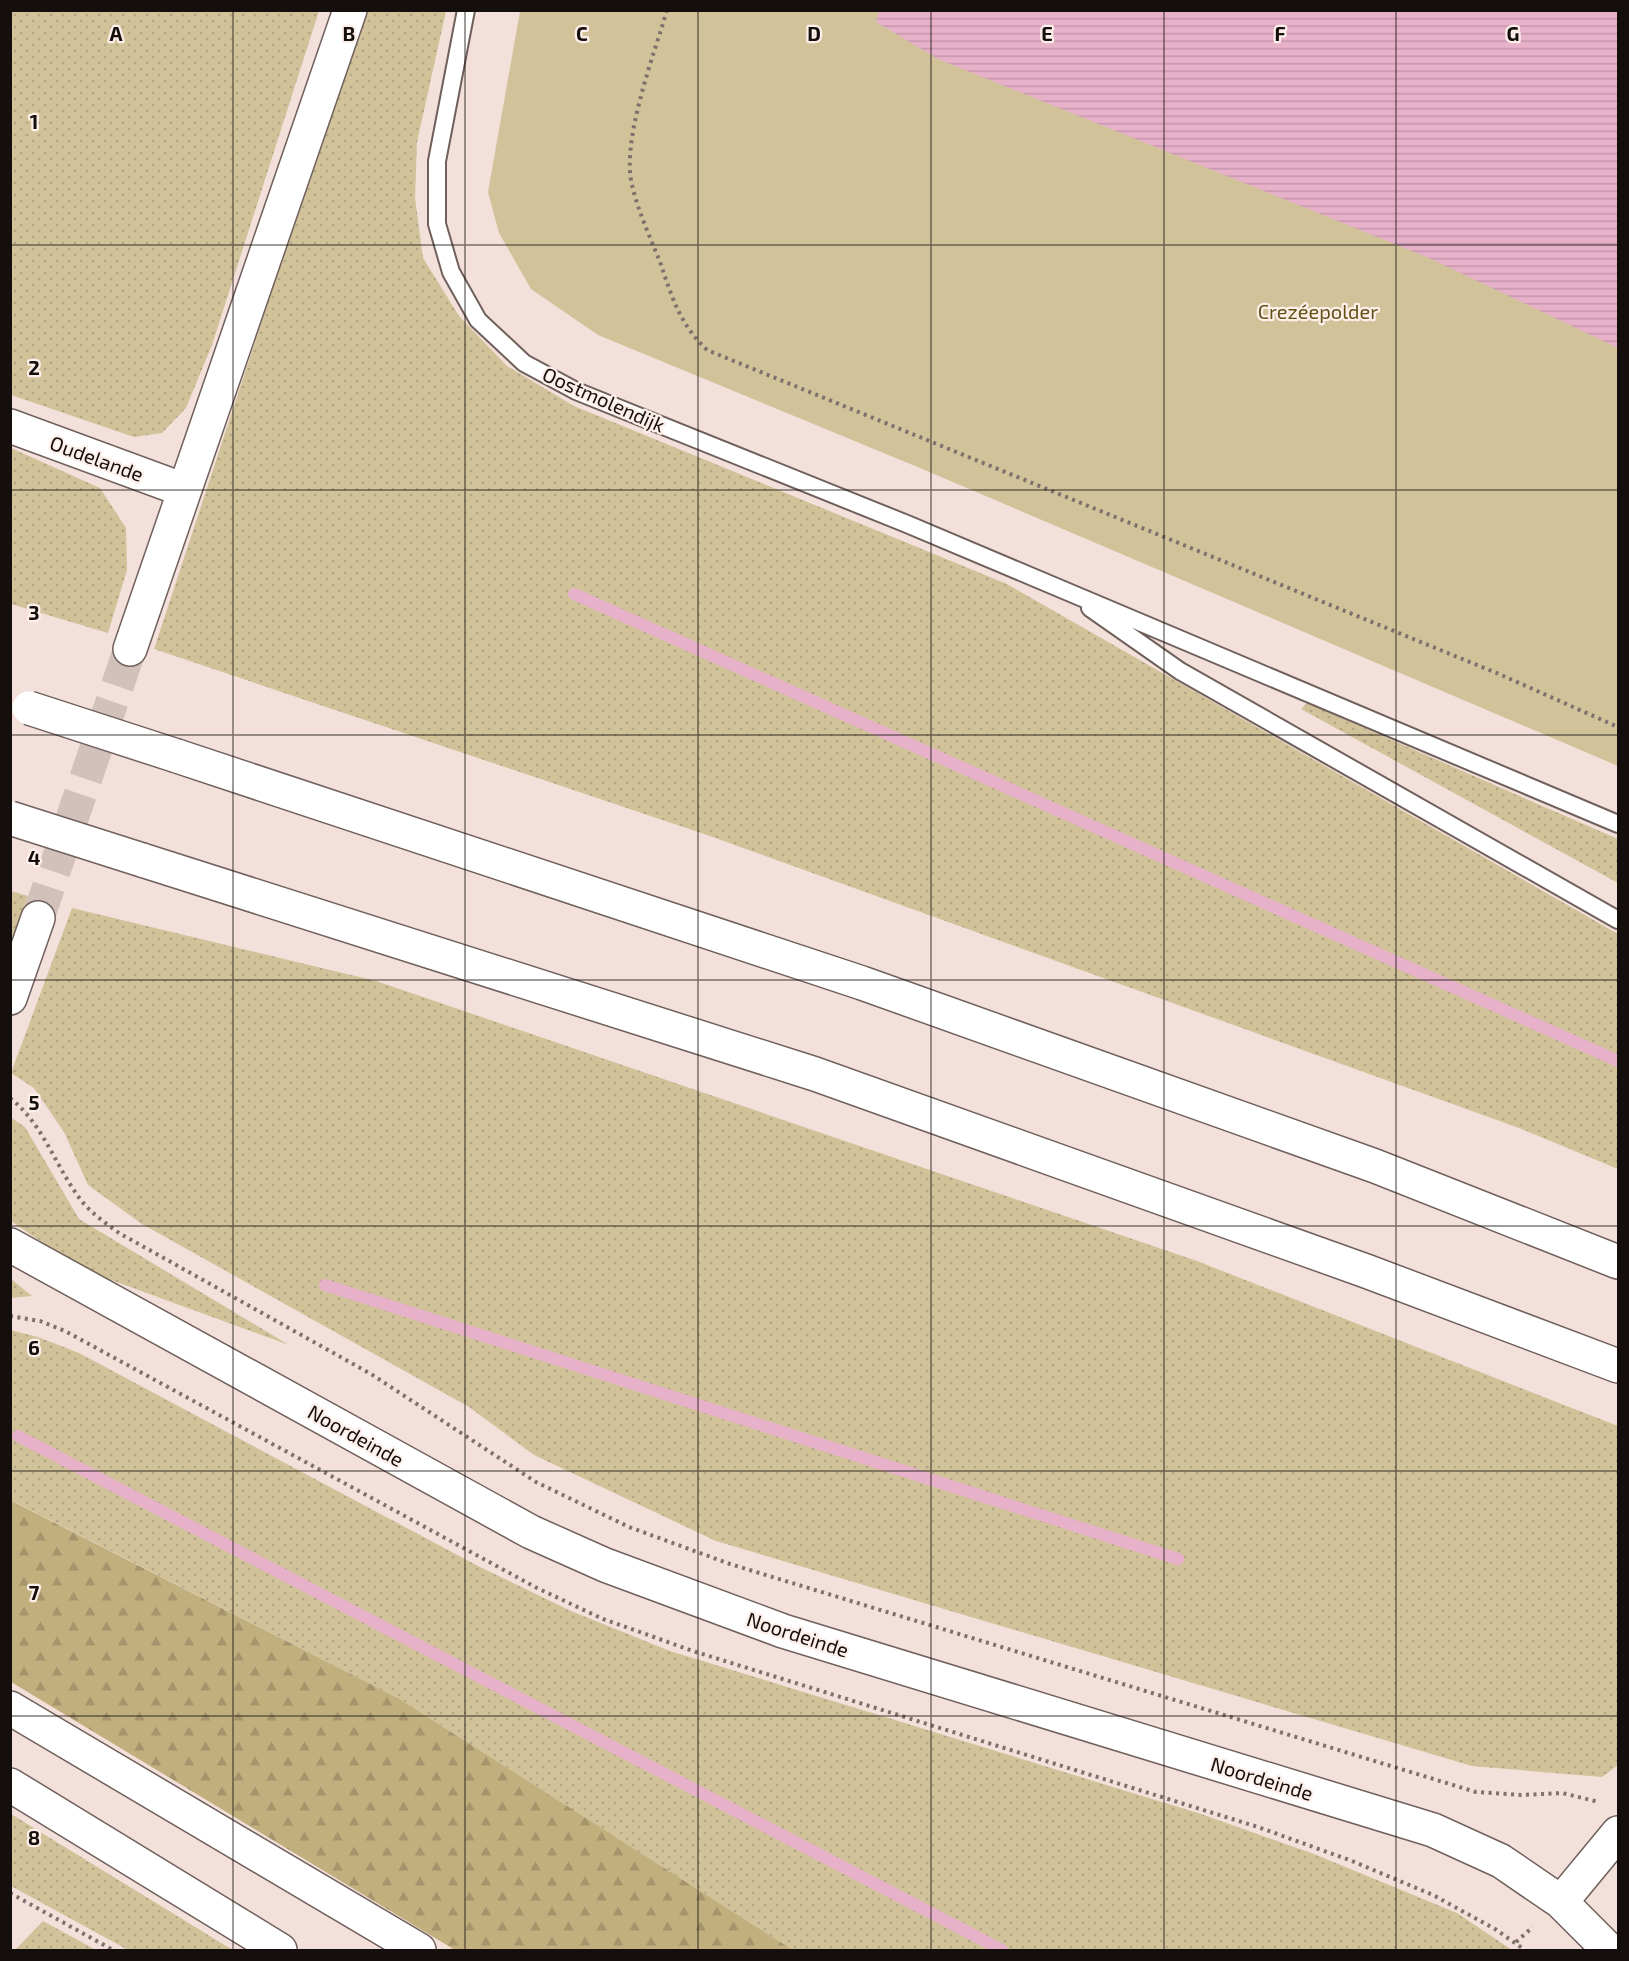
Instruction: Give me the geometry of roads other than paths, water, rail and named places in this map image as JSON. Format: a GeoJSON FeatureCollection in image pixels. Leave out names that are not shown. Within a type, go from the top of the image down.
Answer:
{"type":"FeatureCollection","features":[{"type":"Feature","properties":{"kind":"main road"},"geometry":{"type":"LineString","coordinates":[[130,649],[350,10]]}},
{"type":"Feature","properties":{"kind":"main road","name":"Oudelande"},"geometry":{"type":"LineString","coordinates":[[10,426],[184,490]]}},
{"type":"Feature","properties":{"kind":"main road"},"geometry":{"type":"LineString","coordinates":[[20,705],[862,983],[1375,1166],[1618,1262]]}},
{"type":"Feature","properties":{"kind":"main road"},"geometry":{"type":"LineString","coordinates":[[10,818],[815,1074],[1366,1271],[1618,1366]]}},
{"type":"Feature","properties":{"kind":"main road"},"geometry":{"type":"LineString","coordinates":[[10,998],[38,918]]}},
{"type":"Feature","properties":{"kind":"main road","name":"Noordeinde"},"geometry":{"type":"LineString","coordinates":[[10,1245],[531,1532],[605,1565],[783,1630],[1433,1830],[1501,1861],[1561,1902],[1610,1950]]}},
{"type":"Feature","properties":{"kind":"main road"},"geometry":{"type":"LineString","coordinates":[[10,1708],[419,1950]]}},
{"type":"Feature","properties":{"kind":"main road"},"geometry":{"type":"LineString","coordinates":[[10,1785],[280,1950]]}},
{"type":"Feature","properties":{"kind":"main road"},"geometry":{"type":"LineString","coordinates":[[1561,1902],[1614,1820]]}},
{"type":"Feature","properties":{"kind":"lane","name":"Oostmolendijk"},"geometry":{"type":"LineString","coordinates":[[466,10],[437,161],[436,224],[452,272],[478,320],[524,363],[576,392],[907,524],[1062,589]]}},
{"type":"Feature","properties":{"kind":"lane"},"geometry":{"type":"LineString","coordinates":[[1062,589],[1618,824]]}},
{"type":"Feature","properties":{"kind":"lane"},"geometry":{"type":"LineString","coordinates":[[1062,589],[1180,671],[1618,920]]}},
{"type":"Feature","properties":{"kind":"waterway"},"geometry":{"type":"LineString","coordinates":[[574,594],[1618,1061]]}},
{"type":"Feature","properties":{"kind":"waterway"},"geometry":{"type":"LineString","coordinates":[[325,1285],[1178,1559]]}},
{"type":"Feature","properties":{"kind":"waterway"},"geometry":{"type":"LineString","coordinates":[[18,1436],[1002,1950]]}},
{"type":"Feature","properties":{"kind":"tunnel"},"geometry":{"type":"LineString","coordinates":[[38,918],[130,649]]}},
{"type":"Feature","properties":{"kind":"park label","name":"Crezéepolder"},"geometry":{"type":"Point","coordinates":[1318,311]}}]}
